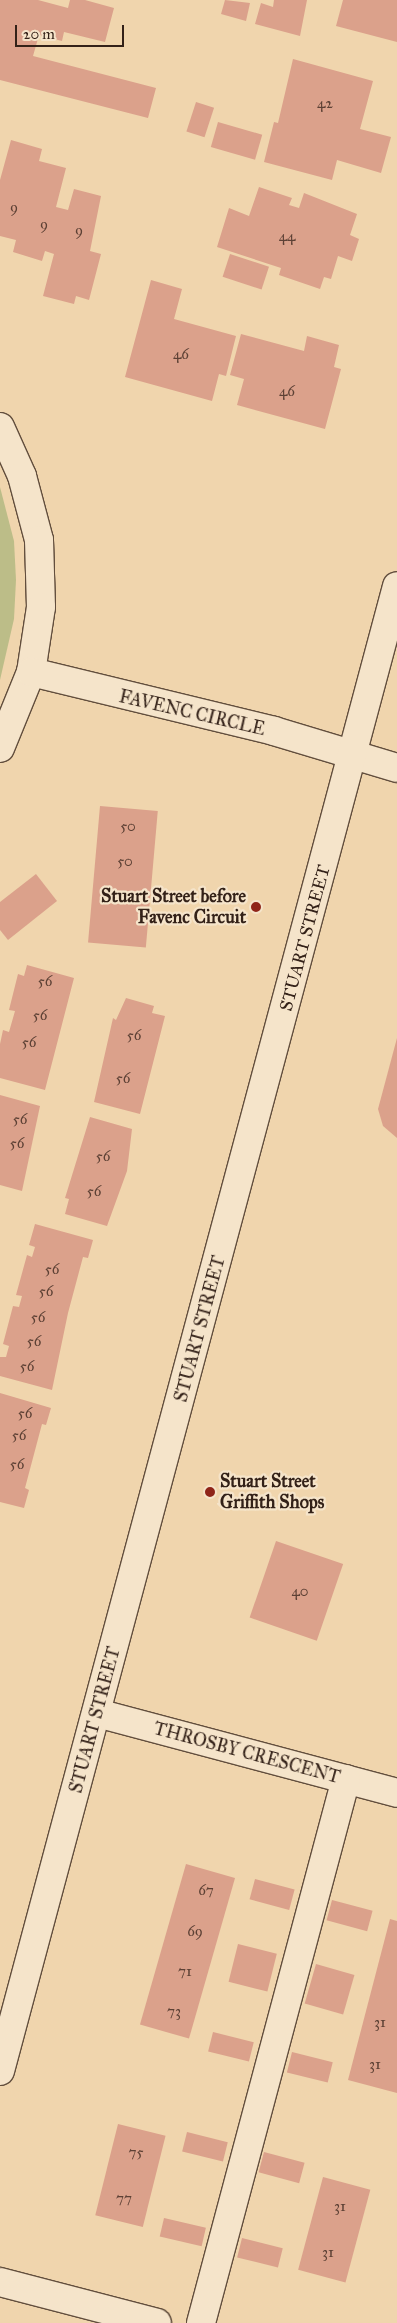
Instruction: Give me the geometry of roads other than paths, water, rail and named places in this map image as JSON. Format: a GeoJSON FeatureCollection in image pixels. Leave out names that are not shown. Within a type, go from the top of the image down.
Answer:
{"type":"FeatureCollection","features":[{"type":"Feature","properties":{"kind":"street"},"geometry":{"type":"LineString","coordinates":[[0,427],[22,476],[39,540],[41,607],[31,672],[0,748]]}},
{"type":"Feature","properties":{"kind":"street","name":"STUART STREET"},"geometry":{"type":"LineString","coordinates":[[0,2071],[397,586]]}},
{"type":"Feature","properties":{"kind":"street","name":"FAVENC CIRCLE"},"geometry":{"type":"LineString","coordinates":[[31,672],[274,731],[397,768]]}},
{"type":"Feature","properties":{"kind":"street","name":"THROSBY CRESCENT"},"geometry":{"type":"LineString","coordinates":[[97,1713],[397,1792]]}},
{"type":"Feature","properties":{"kind":"street"},"geometry":{"type":"LineString","coordinates":[[200,2323],[346,1780]]}},
{"type":"Feature","properties":{"kind":"street"},"geometry":{"type":"LineString","coordinates":[[0,2282],[157,2323]]}},
{"type":"Feature","properties":{"kind":"place","name":"Stuart Street before Favenc Circuit"},"geometry":{"type":"Point","coordinates":[256,907]}},
{"type":"Feature","properties":{"kind":"place","name":"Stuart Street Griffith Shops"},"geometry":{"type":"Point","coordinates":[210,1492]}}]}
